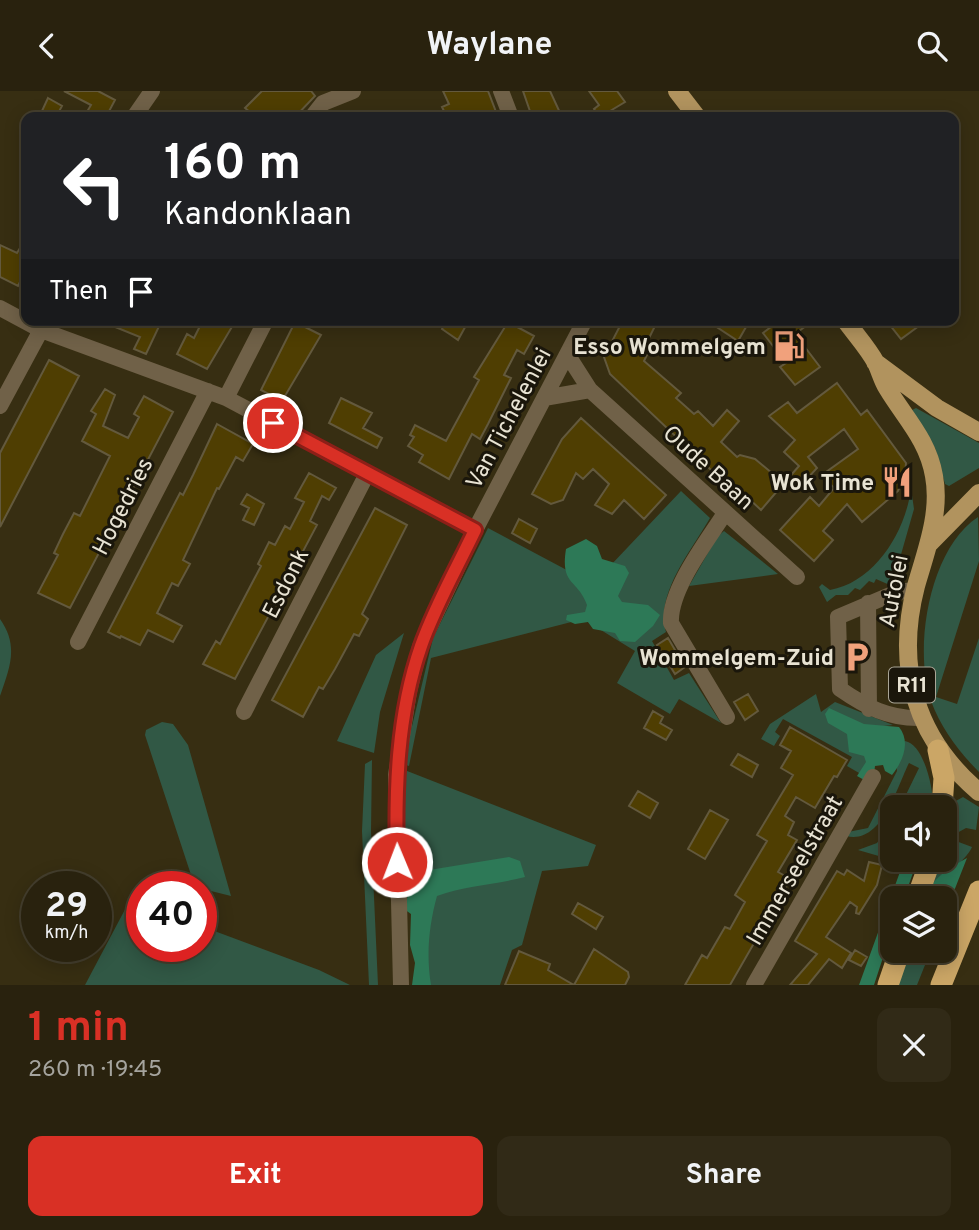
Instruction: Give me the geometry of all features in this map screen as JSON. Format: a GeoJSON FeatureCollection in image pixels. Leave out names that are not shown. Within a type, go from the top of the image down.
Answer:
{"type":"FeatureCollection","features":[{"type":"Feature","properties":{"kind":"highway"},"geometry":{"type":"LineString","coordinates":[[938,750],[944,778],[943,795]]}},
{"type":"Feature","properties":{"kind":"highway"},"geometry":{"type":"LineString","coordinates":[[941,985],[979,891]]}},
{"type":"Feature","properties":{"kind":"highway"},"geometry":{"type":"LineString","coordinates":[[888,985],[896,963]]}},
{"type":"Feature","properties":{"kind":"main road"},"geometry":{"type":"LineString","coordinates":[[677,91],[692,112]]}},
{"type":"Feature","properties":{"kind":"main road","name":"Autolei"},"geometry":{"type":"LineString","coordinates":[[849,326],[875,362],[885,386],[925,443],[930,459],[936,505],[915,590],[908,641],[915,701],[938,750],[979,792]]}},
{"type":"Feature","properties":{"kind":"main road","name":"Autolei"},"geometry":{"type":"LineString","coordinates":[[875,362],[937,408],[979,432]]}},
{"type":"Feature","properties":{"kind":"main road","name":"Autolei"},"geometry":{"type":"LineString","coordinates":[[927,545],[979,493]]}},
{"type":"Feature","properties":{"kind":"street"},"geometry":{"type":"LineString","coordinates":[[137,112],[152,91]]}},
{"type":"Feature","properties":{"kind":"street"},"geometry":{"type":"LineString","coordinates":[[316,112],[323,103],[354,91]]}},
{"type":"Feature","properties":{"kind":"street"},"geometry":{"type":"LineString","coordinates":[[501,91],[509,112]]}},
{"type":"Feature","properties":{"kind":"street"},"geometry":{"type":"LineString","coordinates":[[0,308],[21,318]]}},
{"type":"Feature","properties":{"kind":"street"},"geometry":{"type":"LineString","coordinates":[[0,406],[31,326]]}},
{"type":"Feature","properties":{"kind":"street"},"geometry":{"type":"LineString","coordinates":[[37,326],[226,398],[475,530]]}},
{"type":"Feature","properties":{"kind":"street"},"geometry":{"type":"LineString","coordinates":[[226,398],[263,326]]}},
{"type":"Feature","properties":{"kind":"street","name":"Van Tichelenlei"},"geometry":{"type":"LineString","coordinates":[[401,985],[395,817],[400,743],[420,647],[475,530],[582,326]]}},
{"type":"Feature","properties":{"kind":"street","name":"Oude Baan"},"geometry":{"type":"LineString","coordinates":[[567,354],[590,390],[797,577]]}},
{"type":"Feature","properties":{"kind":"street"},"geometry":{"type":"LineString","coordinates":[[544,398],[590,390]]}},
{"type":"Feature","properties":{"kind":"street","name":"Hogedries"},"geometry":{"type":"LineString","coordinates":[[78,642],[208,391]]}},
{"type":"Feature","properties":{"kind":"street","name":"Esdonk"},"geometry":{"type":"LineString","coordinates":[[244,712],[367,474]]}},
{"type":"Feature","properties":{"kind":"street"},"geometry":{"type":"LineString","coordinates":[[725,513],[680,589],[670,613],[671,623],[727,717]]}},
{"type":"Feature","properties":{"kind":"street"},"geometry":{"type":"LineString","coordinates":[[915,590],[897,592],[838,617],[840,689],[869,709],[905,719],[921,718]]}},
{"type":"Feature","properties":{"kind":"street"},"geometry":{"type":"LineString","coordinates":[[868,603],[869,709]]}},
{"type":"Feature","properties":{"kind":"street","name":"Immerseelstraat"},"geometry":{"type":"LineString","coordinates":[[754,985],[873,777]]}},
{"type":"Feature","properties":{"kind":"green space"},"geometry":{"type":"Polygon","coordinates":[[[916,408],[979,443],[979,468],[949,486],[945,484],[935,448],[912,410],[916,408]]]}},
{"type":"Feature","properties":{"kind":"green space"},"geometry":{"type":"Polygon","coordinates":[[[911,488],[914,509],[892,586],[876,579],[874,583],[869,581],[860,590],[855,588],[848,595],[836,595],[827,602],[819,587],[822,584],[830,590],[846,585],[874,566],[885,552],[903,521],[911,488]]]}},
{"type":"Feature","properties":{"kind":"green space"},"geometry":{"type":"Polygon","coordinates":[[[681,491],[710,518],[670,587],[664,617],[666,632],[652,641],[674,680],[689,673],[721,723],[679,699],[670,714],[617,683],[635,651],[583,619],[431,658],[409,766],[403,764],[433,638],[488,528],[593,584],[681,491]]]}},
{"type":"Feature","properties":{"kind":"green space"},"geometry":{"type":"Polygon","coordinates":[[[978,517],[979,561],[936,697],[957,704],[979,638],[979,772],[951,739],[935,711],[926,679],[924,655],[929,601],[937,576],[947,552],[961,532],[978,517]]]}},
{"type":"Feature","properties":{"kind":"green space"},"geometry":{"type":"Polygon","coordinates":[[[724,531],[778,574],[689,586],[717,537],[724,531]]]}},
{"type":"Feature","properties":{"kind":"green space"},"geometry":{"type":"Polygon","coordinates":[[[586,539],[597,546],[602,559],[625,566],[629,573],[618,596],[622,602],[648,605],[660,615],[653,626],[635,642],[620,641],[615,633],[593,629],[588,622],[575,624],[566,620],[567,615],[585,612],[587,605],[565,570],[566,549],[586,539]]]}},
{"type":"Feature","properties":{"kind":"green space"},"geometry":{"type":"Polygon","coordinates":[[[0,619],[9,638],[11,657],[0,696],[0,619]]]}},
{"type":"Feature","properties":{"kind":"green space"},"geometry":{"type":"Polygon","coordinates":[[[404,633],[380,712],[374,753],[337,741],[376,655],[404,633]]]}},
{"type":"Feature","properties":{"kind":"green space"},"geometry":{"type":"Polygon","coordinates":[[[816,694],[821,712],[835,702],[893,725],[865,728],[882,748],[866,777],[847,766],[852,757],[783,719],[775,732],[780,736],[774,746],[761,739],[770,724],[816,694]]]}},
{"type":"Feature","properties":{"kind":"green space"},"geometry":{"type":"Polygon","coordinates":[[[829,708],[864,724],[899,727],[905,745],[892,775],[885,771],[883,765],[875,766],[874,774],[866,781],[857,776],[866,762],[864,756],[849,752],[847,734],[828,723],[825,714],[829,708]]]}},
{"type":"Feature","properties":{"kind":"green space"},"geometry":{"type":"Polygon","coordinates":[[[162,722],[173,724],[188,745],[231,896],[217,892],[217,871],[190,871],[145,735],[146,730],[162,722]]]}},
{"type":"Feature","properties":{"kind":"green space"},"geometry":{"type":"Polygon","coordinates":[[[905,741],[918,750],[930,779],[932,795],[906,795],[919,768],[909,763],[895,795],[885,795],[897,771],[895,746],[905,741]]]}},
{"type":"Feature","properties":{"kind":"green space"},"geometry":{"type":"Polygon","coordinates":[[[372,760],[371,831],[378,985],[369,985],[362,831],[365,764],[372,760]]]}},
{"type":"Feature","properties":{"kind":"green space"},"geometry":{"type":"Polygon","coordinates":[[[402,769],[596,845],[588,866],[542,871],[522,945],[512,950],[500,985],[425,985],[424,875],[405,877],[402,769]]]}},
{"type":"Feature","properties":{"kind":"green space"},"geometry":{"type":"Polygon","coordinates":[[[963,797],[979,807],[976,830],[966,828],[957,833],[957,800],[963,797]]]}},
{"type":"Feature","properties":{"kind":"green space"},"geometry":{"type":"Polygon","coordinates":[[[880,804],[878,824],[859,837],[846,836],[848,832],[868,828],[880,804]]]}},
{"type":"Feature","properties":{"kind":"green space"},"geometry":{"type":"Polygon","coordinates":[[[880,839],[880,856],[858,850],[877,843],[880,839]]]}},
{"type":"Feature","properties":{"kind":"green space"},"geometry":{"type":"Polygon","coordinates":[[[957,841],[972,847],[957,865],[957,841]]]}},
{"type":"Feature","properties":{"kind":"green space"},"geometry":{"type":"Polygon","coordinates":[[[509,857],[520,861],[525,877],[437,896],[429,940],[431,985],[412,985],[415,963],[410,945],[411,914],[404,909],[408,895],[407,878],[423,871],[509,857]]]}},
{"type":"Feature","properties":{"kind":"green space"},"geometry":{"type":"Polygon","coordinates":[[[967,858],[956,886],[931,886],[945,872],[957,872],[957,864],[967,858]]]}},
{"type":"Feature","properties":{"kind":"green space"},"geometry":{"type":"Polygon","coordinates":[[[900,872],[913,872],[908,886],[895,886],[900,872]]]}},
{"type":"Feature","properties":{"kind":"green space"},"geometry":{"type":"Polygon","coordinates":[[[932,872],[948,872],[929,886],[932,872]]]}},
{"type":"Feature","properties":{"kind":"green space"},"geometry":{"type":"Polygon","coordinates":[[[126,908],[126,962],[217,962],[217,932],[319,970],[350,985],[85,985],[97,962],[112,962],[112,934],[126,908]]]}},
{"type":"Feature","properties":{"kind":"green space"},"geometry":{"type":"Polygon","coordinates":[[[880,927],[881,963],[874,985],[859,985],[880,927]]]}},
{"type":"Feature","properties":{"kind":"green space"},"geometry":{"type":"Polygon","coordinates":[[[904,963],[926,963],[917,985],[896,985],[904,963]]]}},
{"type":"Feature","properties":{"kind":"building"},"geometry":{"type":"Polygon","coordinates":[[[64,91],[98,91],[115,100],[109,112],[87,112],[91,105],[64,91]]]}},
{"type":"Feature","properties":{"kind":"building"},"geometry":{"type":"Polygon","coordinates":[[[262,91],[311,91],[315,96],[300,112],[250,112],[245,108],[262,91]]]}},
{"type":"Feature","properties":{"kind":"building"},"geometry":{"type":"Polygon","coordinates":[[[443,91],[488,91],[496,112],[444,112],[442,107],[449,104],[443,91]]]}},
{"type":"Feature","properties":{"kind":"building"},"geometry":{"type":"Polygon","coordinates":[[[523,91],[550,91],[560,112],[530,112],[523,91]]]}},
{"type":"Feature","properties":{"kind":"building"},"geometry":{"type":"Polygon","coordinates":[[[589,91],[617,91],[625,102],[608,112],[596,112],[594,109],[599,105],[589,91]]]}},
{"type":"Feature","properties":{"kind":"building"},"geometry":{"type":"Polygon","coordinates":[[[48,98],[62,106],[59,112],[41,112],[48,98]]]}},
{"type":"Feature","properties":{"kind":"building"},"geometry":{"type":"Polygon","coordinates":[[[0,245],[17,253],[21,246],[21,280],[18,286],[0,277],[0,245]]]}},
{"type":"Feature","properties":{"kind":"building"},"geometry":{"type":"Polygon","coordinates":[[[113,326],[159,326],[146,354],[134,349],[140,337],[113,326]]]}},
{"type":"Feature","properties":{"kind":"building"},"geometry":{"type":"Polygon","coordinates":[[[200,326],[232,326],[207,369],[177,354],[187,334],[194,338],[200,326]]]}},
{"type":"Feature","properties":{"kind":"building"},"geometry":{"type":"Polygon","coordinates":[[[293,326],[303,326],[321,335],[282,401],[261,390],[293,326]]]}},
{"type":"Feature","properties":{"kind":"building"},"geometry":{"type":"Polygon","coordinates":[[[444,326],[466,326],[458,340],[442,329],[444,326]]]}},
{"type":"Feature","properties":{"kind":"building"},"geometry":{"type":"Polygon","coordinates":[[[506,326],[515,326],[534,336],[524,354],[517,350],[504,375],[511,378],[488,424],[480,439],[472,434],[449,479],[419,462],[423,455],[408,446],[414,437],[410,435],[415,425],[446,441],[479,380],[474,377],[506,326]]]}},
{"type":"Feature","properties":{"kind":"building"},"geometry":{"type":"Polygon","coordinates":[[[620,326],[655,326],[644,348],[649,351],[644,361],[681,393],[676,398],[694,414],[698,411],[713,426],[727,410],[739,421],[721,442],[737,457],[740,455],[755,459],[784,483],[761,510],[745,495],[728,486],[610,374],[604,357],[620,326]]]}},
{"type":"Feature","properties":{"kind":"building"},"geometry":{"type":"Polygon","coordinates":[[[715,326],[747,326],[738,341],[715,326]]]}},
{"type":"Feature","properties":{"kind":"building"},"geometry":{"type":"Polygon","coordinates":[[[772,326],[806,326],[795,334],[820,367],[795,385],[780,367],[786,363],[763,333],[772,326]]]}},
{"type":"Feature","properties":{"kind":"building"},"geometry":{"type":"Polygon","coordinates":[[[891,326],[919,326],[901,339],[891,326]]]}},
{"type":"Feature","properties":{"kind":"building"},"geometry":{"type":"Polygon","coordinates":[[[49,360],[79,376],[0,527],[0,453],[49,360]]]}},
{"type":"Feature","properties":{"kind":"building"},"geometry":{"type":"Polygon","coordinates":[[[837,383],[861,415],[867,410],[906,463],[905,475],[898,491],[862,522],[847,504],[823,531],[833,540],[814,561],[780,530],[810,497],[819,506],[834,488],[822,475],[858,449],[844,429],[808,457],[817,468],[796,491],[785,482],[799,466],[784,452],[795,440],[769,416],[788,402],[797,413],[837,383]]]}},
{"type":"Feature","properties":{"kind":"building"},"geometry":{"type":"Polygon","coordinates":[[[105,389],[115,395],[103,426],[128,438],[139,417],[134,414],[144,396],[173,412],[70,608],[38,593],[58,555],[54,553],[74,513],[80,516],[110,456],[82,441],[96,414],[91,411],[105,389]]]}},
{"type":"Feature","properties":{"kind":"building"},"geometry":{"type":"Polygon","coordinates":[[[341,398],[372,413],[363,428],[382,438],[377,448],[329,423],[341,398]]]}},
{"type":"Feature","properties":{"kind":"building"},"geometry":{"type":"Polygon","coordinates":[[[581,418],[666,495],[644,519],[624,500],[612,514],[595,505],[609,484],[593,469],[583,479],[576,473],[563,500],[551,504],[532,494],[562,439],[581,418]]]}},
{"type":"Feature","properties":{"kind":"building"},"geometry":{"type":"Polygon","coordinates":[[[217,424],[253,444],[243,461],[236,457],[219,489],[217,488],[183,560],[190,564],[178,586],[172,583],[157,613],[182,626],[173,642],[148,630],[140,645],[121,636],[120,638],[108,632],[180,493],[183,495],[217,424]]]}},
{"type":"Feature","properties":{"kind":"building"},"geometry":{"type":"Polygon","coordinates":[[[309,473],[336,488],[329,500],[322,496],[310,521],[317,525],[235,679],[203,664],[216,641],[220,644],[261,566],[258,564],[269,542],[275,545],[285,526],[290,529],[304,502],[295,498],[309,473]]]}},
{"type":"Feature","properties":{"kind":"building"},"geometry":{"type":"Polygon","coordinates":[[[247,494],[264,504],[254,525],[243,520],[249,508],[241,504],[247,494]]]}},
{"type":"Feature","properties":{"kind":"building"},"geometry":{"type":"Polygon","coordinates":[[[375,508],[407,525],[362,614],[368,619],[359,636],[354,634],[323,689],[319,687],[303,717],[272,700],[375,508]]]}},
{"type":"Feature","properties":{"kind":"building"},"geometry":{"type":"Polygon","coordinates":[[[519,519],[537,529],[530,543],[512,533],[519,519]]]}},
{"type":"Feature","properties":{"kind":"building"},"geometry":{"type":"Polygon","coordinates":[[[668,638],[685,667],[675,674],[657,645],[668,638]]]}},
{"type":"Feature","properties":{"kind":"building"},"geometry":{"type":"Polygon","coordinates":[[[748,694],[758,711],[745,720],[734,702],[748,694]]]}},
{"type":"Feature","properties":{"kind":"building"},"geometry":{"type":"Polygon","coordinates":[[[653,711],[663,717],[660,723],[672,730],[666,740],[644,728],[653,711]]]}},
{"type":"Feature","properties":{"kind":"building"},"geometry":{"type":"Polygon","coordinates":[[[790,727],[847,760],[815,808],[796,797],[785,816],[794,822],[788,835],[797,840],[778,872],[787,877],[785,880],[789,882],[730,985],[685,985],[702,955],[707,958],[725,927],[730,929],[745,902],[735,895],[767,841],[757,835],[793,775],[781,768],[791,751],[780,745],[790,727]]]}},
{"type":"Feature","properties":{"kind":"building"},"geometry":{"type":"Polygon","coordinates":[[[738,754],[758,765],[752,777],[731,765],[738,754]]]}},
{"type":"Feature","properties":{"kind":"building"},"geometry":{"type":"Polygon","coordinates":[[[638,791],[658,803],[650,818],[629,806],[638,791]]]}},
{"type":"Feature","properties":{"kind":"building"},"geometry":{"type":"Polygon","coordinates":[[[710,810],[728,820],[705,859],[688,849],[710,810]]]}},
{"type":"Feature","properties":{"kind":"building"},"geometry":{"type":"Polygon","coordinates":[[[869,862],[880,865],[877,885],[859,914],[856,913],[857,907],[850,902],[826,937],[851,953],[842,968],[829,959],[808,985],[790,985],[817,954],[795,941],[837,871],[844,875],[847,870],[864,881],[869,862]]]}},
{"type":"Feature","properties":{"kind":"building"},"geometry":{"type":"Polygon","coordinates":[[[578,903],[603,917],[596,929],[572,914],[578,903]]]}},
{"type":"Feature","properties":{"kind":"building"},"geometry":{"type":"Polygon","coordinates":[[[594,949],[628,972],[629,977],[625,985],[574,985],[594,949]]]}},
{"type":"Feature","properties":{"kind":"building"},"geometry":{"type":"Polygon","coordinates":[[[855,950],[867,957],[861,966],[849,960],[855,950]]]}},
{"type":"Feature","properties":{"kind":"building"},"geometry":{"type":"Polygon","coordinates":[[[519,951],[550,964],[548,970],[574,985],[505,985],[519,951]]]}},
{"type":"Feature","properties":{"kind":"place","name":"Esso Wommelgem"},"geometry":{"type":"Point","coordinates":[789,346]}},
{"type":"Feature","properties":{"kind":"place","name":"Wok Time"},"geometry":{"type":"Point","coordinates":[897,482]}},
{"type":"Feature","properties":{"kind":"place","name":"Wommelgem-Zuid"},"geometry":{"type":"Point","coordinates":[857,657]}},
{"type":"Feature","properties":{"kind":"route"},"geometry":{"type":"LineString","coordinates":[[273,423],[475,530],[432,617],[420,647],[409,691],[396,775],[397,862]]}}]}
